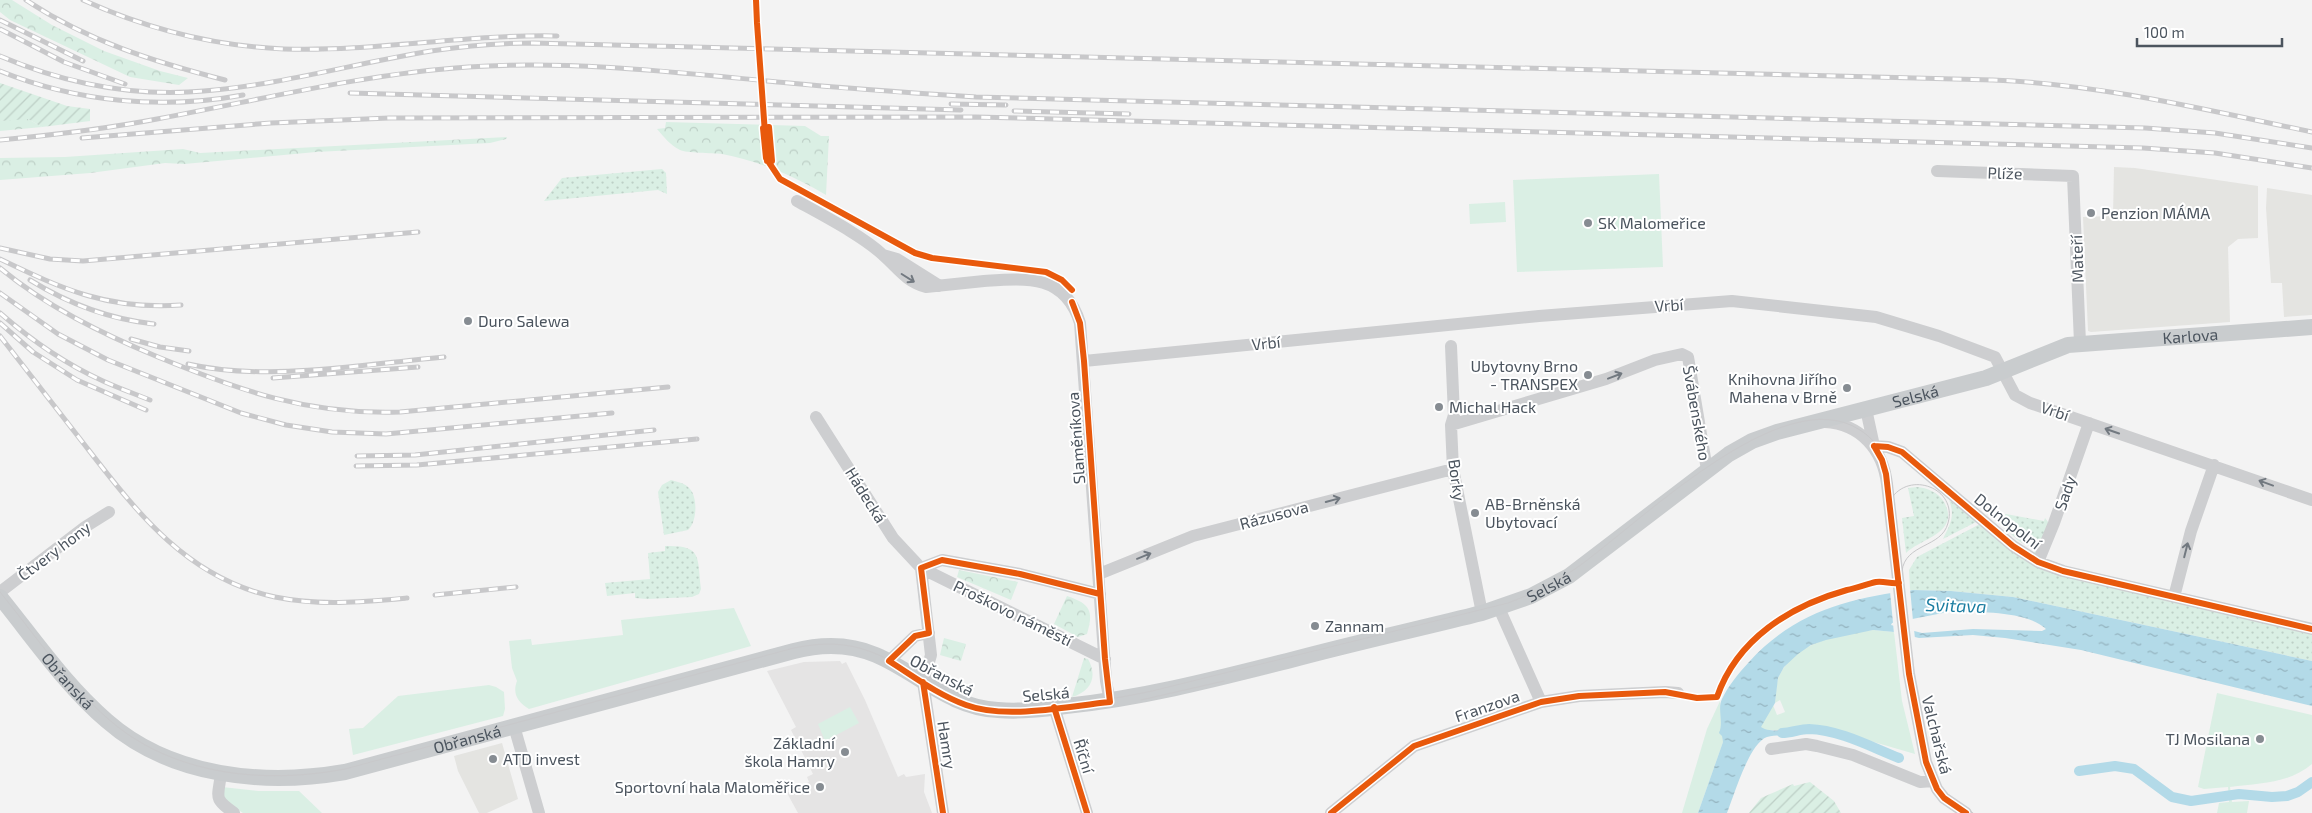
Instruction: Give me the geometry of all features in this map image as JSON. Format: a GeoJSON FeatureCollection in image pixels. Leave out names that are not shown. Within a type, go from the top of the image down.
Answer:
{"type":"FeatureCollection","features":[{"type":"Feature","properties":{"kind":"main road","name":"Karlova"},"geometry":{"type":"LineString","coordinates":[[2074,344],[2312,327]]}},
{"type":"Feature","properties":{"kind":"main road","name":"Selská"},"geometry":{"type":"LineString","coordinates":[[984,709],[1022,710],[1110,702],[1210,680],[1482,613],[1502,614],[1569,576],[1707,470],[1729,454],[1752,441],[1804,424],[1820,422],[2003,371],[2074,344]]}},
{"type":"Feature","properties":{"kind":"main road","name":"Obřanská"},"geometry":{"type":"LineString","coordinates":[[0,597],[80,696],[107,722],[124,735],[159,755],[221,774],[281,778],[322,776],[372,765],[806,648],[844,646],[875,655],[889,661],[948,697],[966,705],[984,709]]}},
{"type":"Feature","properties":{"kind":"street","name":"Plíže"},"geometry":{"type":"LineString","coordinates":[[1937,171],[2073,176]]}},
{"type":"Feature","properties":{"kind":"street","name":"Mateří"},"geometry":{"type":"LineString","coordinates":[[2073,176],[2074,344]]}},
{"type":"Feature","properties":{"kind":"street","name":"Slaměníkova"},"geometry":{"type":"LineString","coordinates":[[797,201],[883,255],[897,259],[940,286],[1018,278],[1037,280],[1050,285],[1067,297],[1077,312],[1080,323],[1099,574]]}},
{"type":"Feature","properties":{"kind":"street","name":"Vrbí"},"geometry":{"type":"LineString","coordinates":[[1084,361],[1457,323],[1740,302],[1885,319],[1939,336],[1995,357],[2015,395],[2030,403],[2312,500]]}},
{"type":"Feature","properties":{"kind":"street","name":"Borky"},"geometry":{"type":"LineString","coordinates":[[1451,346],[1454,415],[1452,426],[1453,469],[1482,613]]}},
{"type":"Feature","properties":{"kind":"street","name":"Švábenského"},"geometry":{"type":"LineString","coordinates":[[1452,426],[1606,379],[1654,360],[1682,354],[1688,357],[1707,470]]}},
{"type":"Feature","properties":{"kind":"street","name":"Dolnopolní"},"geometry":{"type":"LineString","coordinates":[[1866,409],[1874,446],[1882,460],[1886,474],[1899,588]]}},
{"type":"Feature","properties":{"kind":"street","name":"Hádecká"},"geometry":{"type":"LineString","coordinates":[[816,417],[893,538],[922,568]]}},
{"type":"Feature","properties":{"kind":"street","name":"Dolnopolní"},"geometry":{"type":"LineString","coordinates":[[1820,422],[1847,426],[1874,446],[1888,447],[1902,452],[2013,546],[2038,562],[2063,571],[2312,629]]}},
{"type":"Feature","properties":{"kind":"street","name":"Sady"},"geometry":{"type":"LineString","coordinates":[[2038,562],[2054,523],[2089,423]]}},
{"type":"Feature","properties":{"kind":"street"},"geometry":{"type":"LineString","coordinates":[[2174,597],[2191,531],[2214,465]]}},
{"type":"Feature","properties":{"kind":"street","name":"Rázusova"},"geometry":{"type":"LineString","coordinates":[[1099,574],[1193,536],[1453,469]]}},
{"type":"Feature","properties":{"kind":"street","name":"Čtvery hony"},"geometry":{"type":"LineString","coordinates":[[0,592],[85,527],[109,512]]}},
{"type":"Feature","properties":{"kind":"street","name":"Proškovo náměstí"},"geometry":{"type":"LineString","coordinates":[[922,568],[942,560],[1020,574],[1100,594]]}},
{"type":"Feature","properties":{"kind":"street"},"geometry":{"type":"LineString","coordinates":[[922,568],[931,654],[923,682]]}},
{"type":"Feature","properties":{"kind":"street","name":"Proškovo náměstí"},"geometry":{"type":"LineString","coordinates":[[922,568],[1105,659]]}},
{"type":"Feature","properties":{"kind":"street"},"geometry":{"type":"LineString","coordinates":[[1099,574],[1110,702]]}},
{"type":"Feature","properties":{"kind":"street","name":"Valchařská"},"geometry":{"type":"LineString","coordinates":[[1899,588],[1913,699],[1926,762],[1933,781],[1944,798],[1966,813]]}},
{"type":"Feature","properties":{"kind":"street","name":"Franzova"},"geometry":{"type":"LineString","coordinates":[[1502,614],[1541,702]]}},
{"type":"Feature","properties":{"kind":"street"},"geometry":{"type":"LineString","coordinates":[[889,661],[916,636],[929,633]]}},
{"type":"Feature","properties":{"kind":"street","name":"Hamry"},"geometry":{"type":"LineString","coordinates":[[923,682],[943,813]]}},
{"type":"Feature","properties":{"kind":"street","name":"Franzova"},"geometry":{"type":"LineString","coordinates":[[1331,813],[1414,746],[1541,702],[1579,696],[1665,692],[1678,694]]}},
{"type":"Feature","properties":{"kind":"street","name":"Říční"},"geometry":{"type":"LineString","coordinates":[[1054,707],[1087,813]]}},
{"type":"Feature","properties":{"kind":"street"},"geometry":{"type":"LineString","coordinates":[[514,726],[539,813]]}},
{"type":"Feature","properties":{"kind":"street","name":"Valchařská"},"geometry":{"type":"LineString","coordinates":[[1771,750],[1806,744],[1817,746],[1853,755],[1920,782],[1933,781]]}},
{"type":"Feature","properties":{"kind":"street"},"geometry":{"type":"LineString","coordinates":[[221,774],[216,794],[219,802],[234,813]]}},
{"type":"Feature","properties":{"kind":"shaded area"},"geometry":{"type":"Polygon","coordinates":[[[2114,167],[2135,168],[2258,186],[2258,238],[2238,239],[2228,247],[2230,322],[2088,331],[2083,217],[2113,216],[2114,167]]]}},
{"type":"Feature","properties":{"kind":"shaded area"},"geometry":{"type":"Polygon","coordinates":[[[2267,188],[2312,195],[2312,315],[2284,317],[2282,283],[2271,283],[2266,208],[2267,188]]]}},
{"type":"Feature","properties":{"kind":"shaded area","name":"Základní škola Hamry"},"geometry":{"type":"Polygon","coordinates":[[[840,661],[842,664],[846,662],[865,700],[898,777],[904,774],[906,777],[925,774],[924,792],[932,813],[798,813],[787,793],[809,782],[807,777],[813,774],[791,730],[796,727],[767,671],[804,662],[840,661]]]}},
{"type":"Feature","properties":{"kind":"shaded area"},"geometry":{"type":"Polygon","coordinates":[[[502,743],[518,799],[487,813],[479,813],[458,771],[454,756],[502,743]]]}},
{"type":"Feature","properties":{"kind":"green space"},"geometry":{"type":"Polygon","coordinates":[[[0,0],[12,0],[52,25],[104,51],[160,71],[188,78],[179,85],[130,77],[10,20],[0,12],[0,0]]]}},
{"type":"Feature","properties":{"kind":"green space"},"geometry":{"type":"Polygon","coordinates":[[[0,83],[67,106],[90,109],[90,121],[42,127],[28,119],[0,121],[0,83]]]}},
{"type":"Feature","properties":{"kind":"green space"},"geometry":{"type":"Polygon","coordinates":[[[18,118],[28,119],[42,127],[0,131],[0,121],[18,118]]]}},
{"type":"Feature","properties":{"kind":"green space"},"geometry":{"type":"Polygon","coordinates":[[[666,122],[805,126],[821,136],[829,136],[826,195],[763,165],[722,154],[680,150],[670,143],[657,129],[665,128],[666,122]]]}},
{"type":"Feature","properties":{"kind":"green space"},"geometry":{"type":"Polygon","coordinates":[[[507,137],[506,139],[490,143],[316,152],[184,164],[165,163],[90,173],[0,180],[0,158],[65,157],[183,149],[200,153],[507,137]]]}},
{"type":"Feature","properties":{"kind":"green space"},"geometry":{"type":"Polygon","coordinates":[[[662,169],[666,173],[667,194],[658,190],[544,201],[562,178],[662,169]]]}},
{"type":"Feature","properties":{"kind":"green space","name":"SK Malomeřice"},"geometry":{"type":"Polygon","coordinates":[[[1659,174],[1663,267],[1517,272],[1513,180],[1659,174]]]}},
{"type":"Feature","properties":{"kind":"green space"},"geometry":{"type":"Polygon","coordinates":[[[1505,202],[1506,222],[1470,224],[1469,204],[1505,202]]]}},
{"type":"Feature","properties":{"kind":"green space"},"geometry":{"type":"Polygon","coordinates":[[[671,480],[684,484],[693,493],[695,516],[688,530],[664,535],[658,492],[662,485],[671,480]]]}},
{"type":"Feature","properties":{"kind":"green space"},"geometry":{"type":"Polygon","coordinates":[[[1917,487],[1932,491],[1942,499],[1948,512],[1947,521],[1937,534],[1906,553],[1902,518],[1914,516],[1908,488],[1917,487]]]}},
{"type":"Feature","properties":{"kind":"green space"},"geometry":{"type":"Polygon","coordinates":[[[1949,500],[1978,521],[1943,539],[1952,516],[1949,500]]]}},
{"type":"Feature","properties":{"kind":"green space"},"geometry":{"type":"Polygon","coordinates":[[[2006,514],[2044,521],[2045,518],[2049,523],[2036,553],[2033,554],[2035,550],[2019,541],[1995,520],[2006,514]]]}},
{"type":"Feature","properties":{"kind":"green space"},"geometry":{"type":"Polygon","coordinates":[[[1980,524],[2017,555],[2312,633],[2312,661],[2013,597],[1951,591],[1910,590],[1909,570],[1917,557],[1980,524]]]}},
{"type":"Feature","properties":{"kind":"green space"},"geometry":{"type":"Polygon","coordinates":[[[665,546],[686,548],[696,555],[701,589],[699,594],[692,597],[647,599],[635,598],[635,593],[607,596],[605,583],[650,579],[648,553],[665,551],[665,546]]]}},
{"type":"Feature","properties":{"kind":"green space"},"geometry":{"type":"Polygon","coordinates":[[[959,570],[1018,582],[1011,600],[957,577],[959,570]]]}},
{"type":"Feature","properties":{"kind":"green space"},"geometry":{"type":"Polygon","coordinates":[[[1067,596],[1081,602],[1088,609],[1090,619],[1087,634],[1078,637],[1054,624],[1067,596]]]}},
{"type":"Feature","properties":{"kind":"green space"},"geometry":{"type":"Polygon","coordinates":[[[734,608],[751,646],[529,709],[517,697],[515,690],[517,681],[512,668],[509,641],[531,639],[532,645],[623,635],[621,620],[734,608]]]}},
{"type":"Feature","properties":{"kind":"green space"},"geometry":{"type":"Polygon","coordinates":[[[1873,630],[1894,632],[1902,701],[1915,754],[1809,725],[1786,730],[1764,730],[1760,727],[1773,705],[1777,715],[1785,712],[1780,700],[1775,703],[1777,682],[1786,664],[1796,655],[1819,642],[1833,637],[1873,630]]]}},
{"type":"Feature","properties":{"kind":"green space"},"geometry":{"type":"Polygon","coordinates":[[[944,638],[966,644],[961,661],[940,655],[944,638]]]}},
{"type":"Feature","properties":{"kind":"green space"},"geometry":{"type":"Polygon","coordinates":[[[1084,658],[1088,659],[1091,666],[1091,682],[1084,691],[1072,697],[1084,658]]]}},
{"type":"Feature","properties":{"kind":"green space"},"geometry":{"type":"Polygon","coordinates":[[[489,685],[504,692],[505,709],[503,716],[353,755],[349,729],[363,728],[398,696],[489,685]]]}},
{"type":"Feature","properties":{"kind":"green space","name":"TJ Mosilana"},"geometry":{"type":"Polygon","coordinates":[[[2217,693],[2312,715],[2312,764],[2303,771],[2273,782],[2230,787],[2232,802],[2249,801],[2247,813],[2217,813],[2219,803],[2229,802],[2228,787],[2204,789],[2198,787],[2217,693]]]}},
{"type":"Feature","properties":{"kind":"green space"},"geometry":{"type":"Polygon","coordinates":[[[1720,701],[1723,742],[1721,748],[1698,813],[1682,813],[1707,729],[1720,701]]]}},
{"type":"Feature","properties":{"kind":"green space"},"geometry":{"type":"Polygon","coordinates":[[[850,707],[859,723],[825,741],[818,724],[850,707]]]}},
{"type":"Feature","properties":{"kind":"green space"},"geometry":{"type":"Polygon","coordinates":[[[1810,782],[1834,801],[1841,813],[1749,813],[1761,798],[1793,784],[1794,786],[1810,782]]]}},
{"type":"Feature","properties":{"kind":"green space"},"geometry":{"type":"Polygon","coordinates":[[[222,787],[258,791],[299,791],[322,813],[243,813],[225,801],[222,787]]]}},
{"type":"Feature","properties":{"kind":"water","name":"Svitava"},"geometry":{"type":"Polygon","coordinates":[[[1913,590],[1951,591],[2013,597],[2312,661],[2312,706],[2081,650],[2005,638],[1973,635],[1919,638],[1894,632],[1873,630],[1811,645],[1784,667],[1778,678],[1775,703],[1761,727],[1767,730],[1793,728],[1794,733],[1770,736],[1760,741],[1748,759],[1727,813],[1698,813],[1723,742],[1722,736],[1719,733],[1721,703],[1724,694],[1745,666],[1766,645],[1804,619],[1845,603],[1889,593],[1913,590]],[[1953,611],[1892,623],[1891,625],[1922,633],[1973,629],[2042,631],[2046,629],[2026,618],[2014,615],[1953,611]]]}},
{"type":"Feature","properties":{"kind":"pier"},"geometry":{"type":"Polygon","coordinates":[[[1910,588],[1913,621],[1896,624],[1914,629],[1915,639],[1894,634],[1890,591],[1910,588]]]}},
{"type":"Feature","properties":{"kind":"waterway"},"geometry":{"type":"LineString","coordinates":[[1782,733],[1809,729],[1832,732],[1899,758]]}},
{"type":"Feature","properties":{"kind":"waterway"},"geometry":{"type":"LineString","coordinates":[[2079,771],[2115,766],[2134,769],[2172,797],[2191,801],[2239,794],[2272,797],[2287,796],[2298,792],[2312,782]]}},
{"type":"Feature","properties":{"kind":"tram line"},"geometry":{"type":"LineString","coordinates":[[0,592],[75,686],[109,720],[150,748],[176,759],[231,773],[288,775],[345,769],[794,648],[816,645],[835,644],[852,646],[868,651],[883,657],[951,695],[970,703],[989,707],[1011,708],[1061,706],[1152,691],[1508,603],[1543,588],[1575,569],[1711,464],[1752,440],[1791,424],[1828,420],[1860,430],[1867,435],[1878,447],[1889,468],[1911,660],[1929,762],[1939,786],[1947,796],[1973,813]]}},
{"type":"Feature","properties":{"kind":"tram line"},"geometry":{"type":"LineString","coordinates":[[1879,463],[1884,485],[1895,584]]}},
{"type":"Feature","properties":{"kind":"tram line"},"geometry":{"type":"LineString","coordinates":[[1891,499],[1899,490],[1909,486],[1920,485],[1930,487],[1939,492],[1946,500],[1949,511],[1948,523],[1944,531],[1932,542],[1910,555],[1902,571]]}},
{"type":"Feature","properties":{"kind":"tram line"},"geometry":{"type":"LineString","coordinates":[[1141,700],[1224,681]]}},
{"type":"Feature","properties":{"kind":"railway"},"geometry":{"type":"LineString","coordinates":[[26,0],[97,39],[147,58],[225,80]]}},
{"type":"Feature","properties":{"kind":"railway"},"geometry":{"type":"LineString","coordinates":[[83,0],[131,19],[181,34],[232,44],[284,49],[352,48],[523,36],[557,36]]}},
{"type":"Feature","properties":{"kind":"railway"},"geometry":{"type":"LineString","coordinates":[[0,20],[83,61]]}},
{"type":"Feature","properties":{"kind":"railway"},"geometry":{"type":"LineString","coordinates":[[0,29],[64,62],[125,84]]}},
{"type":"Feature","properties":{"kind":"railway"},"geometry":{"type":"LineString","coordinates":[[0,56],[45,73],[69,79],[116,89],[164,92],[219,90],[249,86],[444,49],[495,44],[533,43],[1993,80],[2033,82],[2113,92],[2312,132]]}},
{"type":"Feature","properties":{"kind":"railway"},"geometry":{"type":"LineString","coordinates":[[0,140],[137,123],[312,88],[390,75],[468,67],[549,65],[589,66],[976,97],[2145,128],[2215,133],[2312,148]]}},
{"type":"Feature","properties":{"kind":"railway"},"geometry":{"type":"LineString","coordinates":[[0,71],[29,82],[59,90],[120,100],[182,102],[243,95]]}},
{"type":"Feature","properties":{"kind":"railway"},"geometry":{"type":"LineString","coordinates":[[350,93],[961,110]]}},
{"type":"Feature","properties":{"kind":"railway"},"geometry":{"type":"LineString","coordinates":[[951,104],[1006,105]]}},
{"type":"Feature","properties":{"kind":"railway"},"geometry":{"type":"LineString","coordinates":[[1014,111],[1129,114]]}},
{"type":"Feature","properties":{"kind":"railway"},"geometry":{"type":"LineString","coordinates":[[82,138],[271,123],[389,118],[976,117],[2143,148],[2215,153],[2312,168]]}},
{"type":"Feature","properties":{"kind":"railway"},"geometry":{"type":"LineString","coordinates":[[0,248],[50,259],[83,261],[418,232]]}},
{"type":"Feature","properties":{"kind":"railway"},"geometry":{"type":"LineString","coordinates":[[0,259],[45,280],[88,296],[131,304],[155,306],[181,305]]}},
{"type":"Feature","properties":{"kind":"railway"},"geometry":{"type":"LineString","coordinates":[[0,268],[56,307],[96,329],[137,348],[247,390],[305,405],[367,412],[400,412],[668,387]]}},
{"type":"Feature","properties":{"kind":"railway"},"geometry":{"type":"LineString","coordinates":[[30,280],[59,296],[89,309],[137,322],[154,324]]}},
{"type":"Feature","properties":{"kind":"railway"},"geometry":{"type":"LineString","coordinates":[[0,293],[58,334],[108,360],[241,413],[286,425],[332,432],[386,434],[612,413]]}},
{"type":"Feature","properties":{"kind":"railway"},"geometry":{"type":"LineString","coordinates":[[0,313],[36,342],[75,367],[109,384],[150,400]]}},
{"type":"Feature","properties":{"kind":"railway"},"geometry":{"type":"LineString","coordinates":[[0,323],[33,352],[77,380],[146,410]]}},
{"type":"Feature","properties":{"kind":"railway"},"geometry":{"type":"LineString","coordinates":[[0,336],[123,493],[144,517],[189,558],[243,588],[291,600],[341,602],[407,598]]}},
{"type":"Feature","properties":{"kind":"railway"},"geometry":{"type":"LineString","coordinates":[[131,339],[160,347],[189,351]]}},
{"type":"Feature","properties":{"kind":"railway"},"geometry":{"type":"LineString","coordinates":[[188,364],[218,369],[282,372],[444,357]]}},
{"type":"Feature","properties":{"kind":"railway"},"geometry":{"type":"LineString","coordinates":[[273,378],[418,367]]}},
{"type":"Feature","properties":{"kind":"railway"},"geometry":{"type":"LineString","coordinates":[[357,456],[415,455],[654,430]]}},
{"type":"Feature","properties":{"kind":"railway"},"geometry":{"type":"LineString","coordinates":[[356,466],[417,465],[697,439]]}},
{"type":"Feature","properties":{"kind":"railway"},"geometry":{"type":"LineString","coordinates":[[435,595],[516,587]]}},
{"type":"Feature","properties":{"kind":"cycle path"},"geometry":{"type":"LineString","coordinates":[[756,0],[757,23],[767,161],[772,161],[769,127],[763,128],[766,158],[780,179],[915,253],[932,258],[1046,272],[1062,280],[1072,290]]}},
{"type":"Feature","properties":{"kind":"cycle path"},"geometry":{"type":"LineString","coordinates":[[1072,302],[1080,323],[1084,361],[1105,659],[1110,702],[1037,711],[1018,712],[982,709],[966,705],[946,696],[889,661],[915,636],[929,633],[921,568],[942,560],[1020,574],[1100,594]]}},
{"type":"Feature","properties":{"kind":"cycle path"},"geometry":{"type":"LineString","coordinates":[[1874,446],[1888,447],[1902,452],[2013,546],[2038,562],[2063,571],[2312,629]]}},
{"type":"Feature","properties":{"kind":"cycle path"},"geometry":{"type":"LineString","coordinates":[[1874,446],[1882,460],[1886,474],[1909,674],[1926,762],[1937,789],[1944,798],[1966,813]]}},
{"type":"Feature","properties":{"kind":"cycle path"},"geometry":{"type":"LineString","coordinates":[[1331,813],[1414,746],[1541,702],[1579,696],[1665,692],[1697,698],[1717,697],[1726,676],[1738,658],[1752,642],[1786,616],[1805,605],[1847,590],[1876,582],[1899,583]]}},
{"type":"Feature","properties":{"kind":"cycle path"},"geometry":{"type":"LineString","coordinates":[[923,682],[943,813]]}},
{"type":"Feature","properties":{"kind":"cycle path"},"geometry":{"type":"LineString","coordinates":[[1054,707],[1087,813]]}},
{"type":"Feature","properties":{"kind":"place","name":"Penzion MÁMA"},"geometry":{"type":"Point","coordinates":[2091,213]}},
{"type":"Feature","properties":{"kind":"place","name":"SK Malomeřice"},"geometry":{"type":"Point","coordinates":[1588,223]}},
{"type":"Feature","properties":{"kind":"place","name":"Duro Salewa"},"geometry":{"type":"Point","coordinates":[468,321]}},
{"type":"Feature","properties":{"kind":"place","name":"Ubytovny Brno - TRANSPEX"},"geometry":{"type":"Point","coordinates":[1588,375]}},
{"type":"Feature","properties":{"kind":"place","name":"Knihovna Jiřího Mahena v Brně"},"geometry":{"type":"Point","coordinates":[1847,388]}},
{"type":"Feature","properties":{"kind":"place","name":"Michal Hack"},"geometry":{"type":"Point","coordinates":[1439,407]}},
{"type":"Feature","properties":{"kind":"place","name":"AB-Brněnská Ubytovací"},"geometry":{"type":"Point","coordinates":[1475,513]}},
{"type":"Feature","properties":{"kind":"place","name":"Zannam"},"geometry":{"type":"Point","coordinates":[1315,626]}},
{"type":"Feature","properties":{"kind":"place","name":"TJ Mosilana"},"geometry":{"type":"Point","coordinates":[2260,739]}},
{"type":"Feature","properties":{"kind":"place","name":"Základní škola Hamry"},"geometry":{"type":"Point","coordinates":[845,752]}},
{"type":"Feature","properties":{"kind":"place","name":"ATD invest"},"geometry":{"type":"Point","coordinates":[493,759]}},
{"type":"Feature","properties":{"kind":"place","name":"Sportovní hala Maloměřice"},"geometry":{"type":"Point","coordinates":[820,787]}}]}
